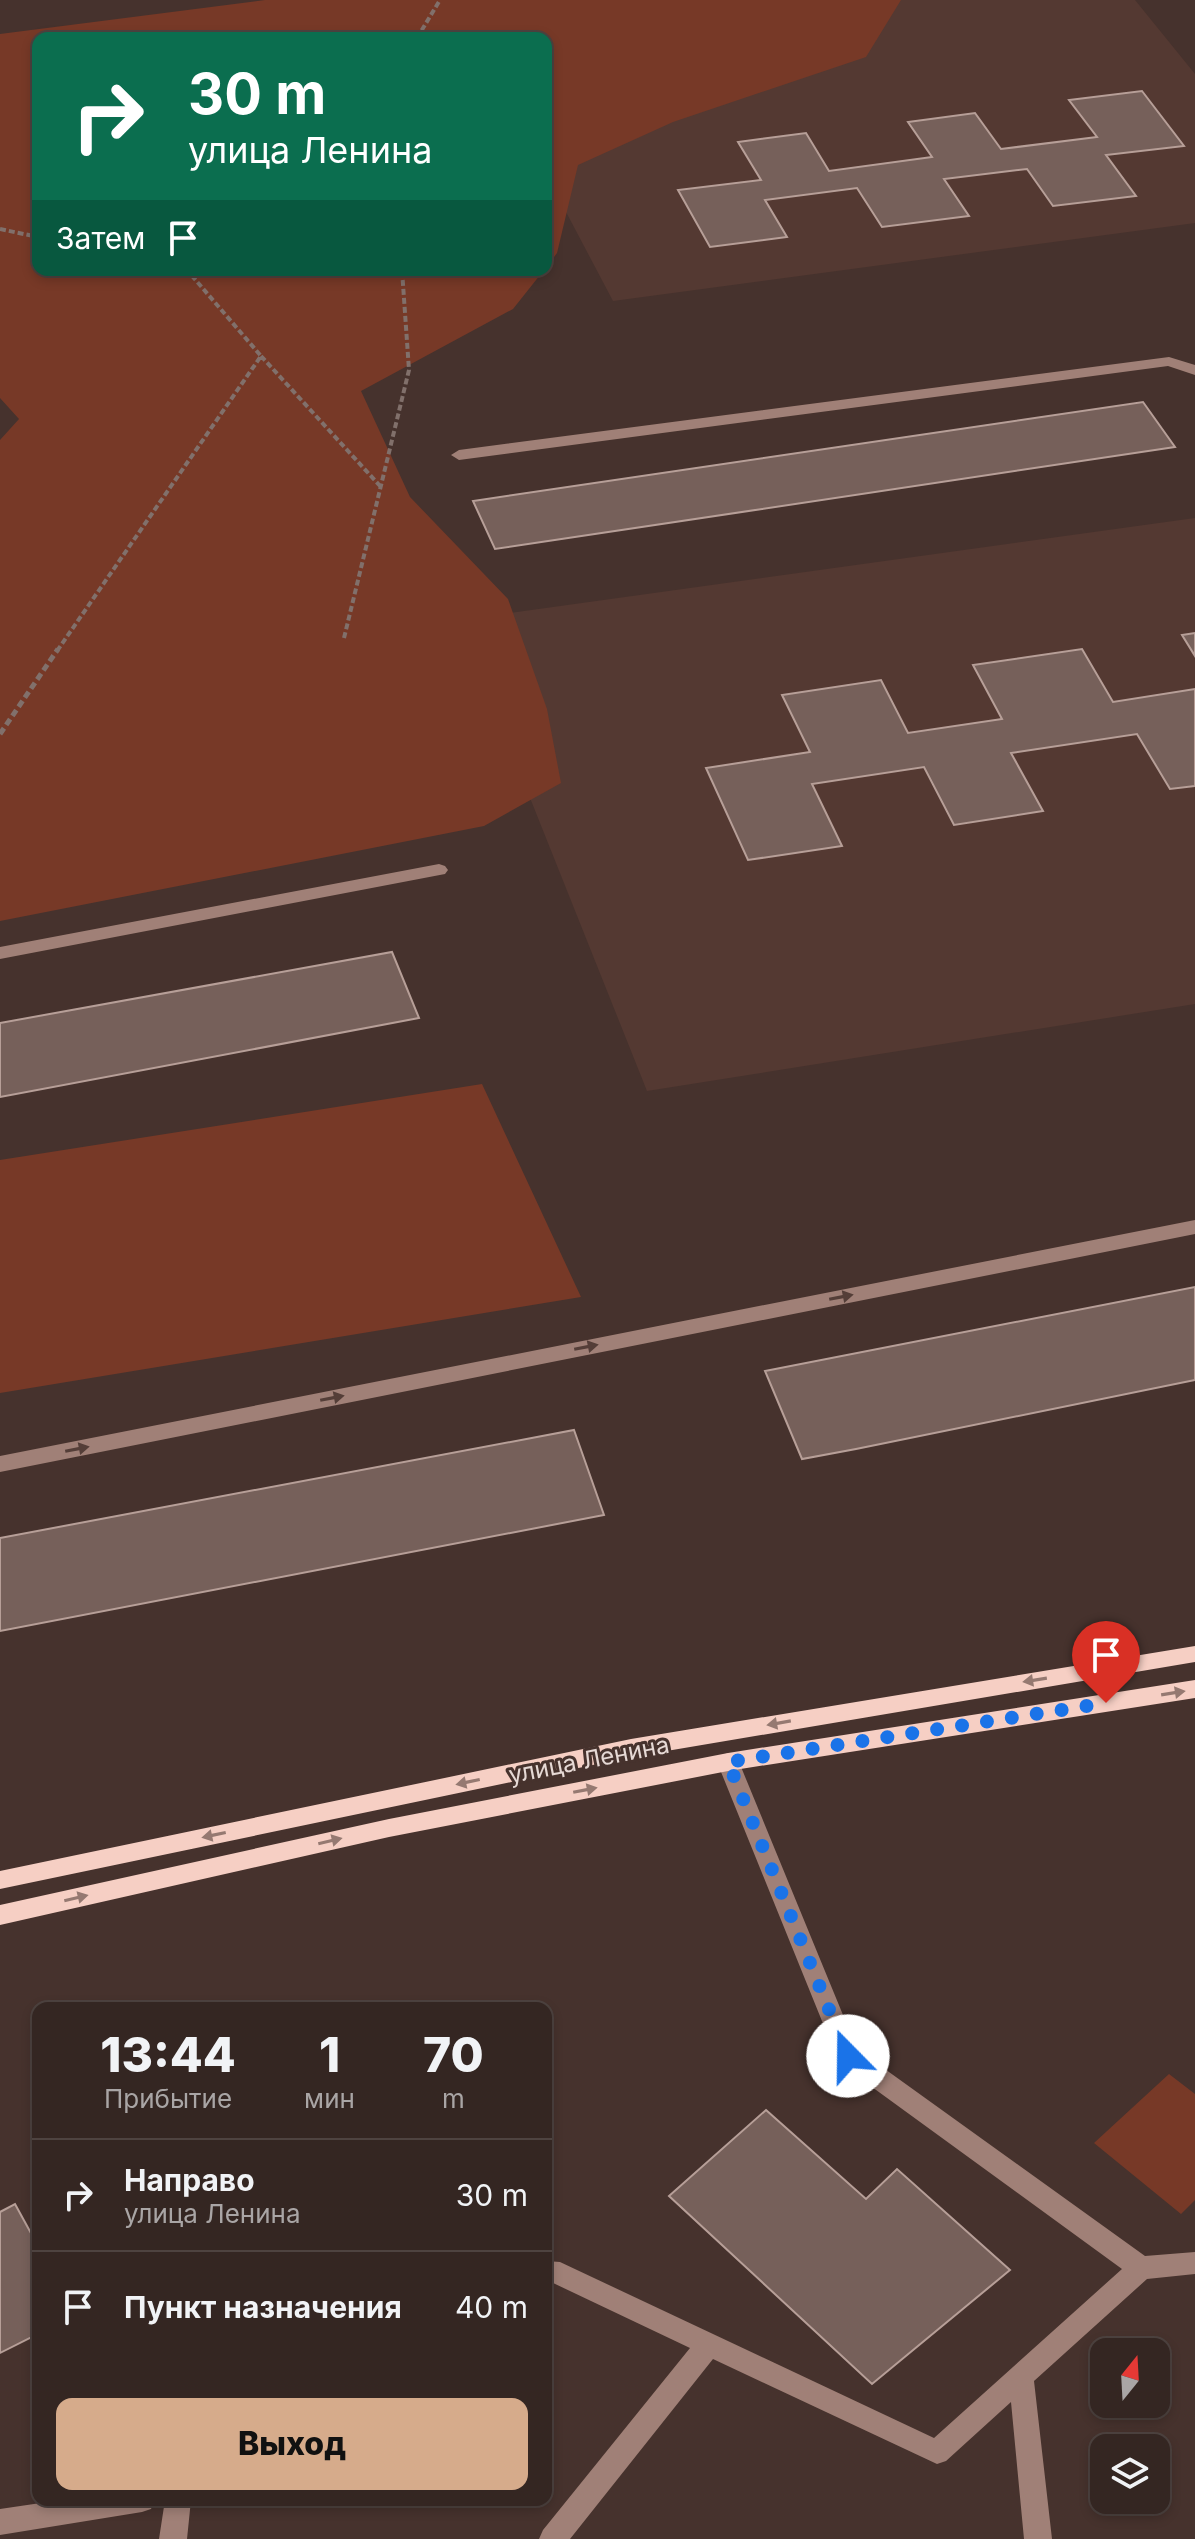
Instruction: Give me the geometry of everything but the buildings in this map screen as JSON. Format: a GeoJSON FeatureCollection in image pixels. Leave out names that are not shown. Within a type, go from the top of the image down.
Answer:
{"type":"FeatureCollection","features":[{"type":"Feature","properties":{"kind":"main road"},"geometry":{"type":"LineString","coordinates":[[0,1880],[631,1748],[1195,1654]]}},
{"type":"Feature","properties":{"kind":"main road","name":"улица Ленина"},"geometry":{"type":"LineString","coordinates":[[0,1915],[389,1828],[728,1762],[1195,1689]]}},
{"type":"Feature","properties":{"kind":"lane"},"geometry":{"type":"LineString","coordinates":[[459,455],[1169,361],[1195,370]]}},
{"type":"Feature","properties":{"kind":"lane"},"geometry":{"type":"LineString","coordinates":[[0,953],[439,870]]}},
{"type":"Feature","properties":{"kind":"lane"},"geometry":{"type":"LineString","coordinates":[[0,1464],[1195,1227]]}},
{"type":"Feature","properties":{"kind":"lane"},"geometry":{"type":"LineString","coordinates":[[728,1762],[848,2056],[1141,2268]]}},
{"type":"Feature","properties":{"kind":"lane"},"geometry":{"type":"LineString","coordinates":[[552,2270],[937,2452],[1141,2268],[1195,2263]]}},
{"type":"Feature","properties":{"kind":"lane"},"geometry":{"type":"LineString","coordinates":[[553,2539],[709,2345]]}},
{"type":"Feature","properties":{"kind":"lane"},"geometry":{"type":"LineString","coordinates":[[1021,2377],[1038,2539]]}},
{"type":"Feature","properties":{"kind":"lane"},"geometry":{"type":"LineString","coordinates":[[0,2522],[103,2506]]}},
{"type":"Feature","properties":{"kind":"lane"},"geometry":{"type":"LineString","coordinates":[[173,2539],[177,2506]]}},
{"type":"Feature","properties":{"kind":"path"},"geometry":{"type":"LineString","coordinates":[[421,32],[440,0]]}},
{"type":"Feature","properties":{"kind":"path"},"geometry":{"type":"LineString","coordinates":[[0,229],[32,236]]}},
{"type":"Feature","properties":{"kind":"path"},"geometry":{"type":"LineString","coordinates":[[192,276],[381,487]]}},
{"type":"Feature","properties":{"kind":"path"},"geometry":{"type":"LineString","coordinates":[[344,638],[409,370],[402,276]]}},
{"type":"Feature","properties":{"kind":"path"},"geometry":{"type":"LineString","coordinates":[[0,734],[261,356]]}},
{"type":"Feature","properties":{"kind":"shaded area"},"geometry":{"type":"Polygon","coordinates":[[[265,0],[901,0],[866,57],[673,122],[578,165],[557,253],[552,260],[552,32],[32,32],[32,276],[539,276],[513,309],[361,391],[410,497],[508,599],[547,709],[561,783],[484,826],[0,921],[0,440],[19,419],[0,398],[0,34],[265,0]]]}},
{"type":"Feature","properties":{"kind":"shaded area"},"geometry":{"type":"Polygon","coordinates":[[[571,0],[1135,0],[1195,74],[1195,223],[613,301],[552,185],[550,32],[571,0]]]}},
{"type":"Feature","properties":{"kind":"shaded area"},"geometry":{"type":"Polygon","coordinates":[[[1195,518],[1195,1004],[647,1091],[459,620],[1195,518]]]}},
{"type":"Feature","properties":{"kind":"shaded area"},"geometry":{"type":"Polygon","coordinates":[[[482,1084],[581,1297],[0,1393],[0,1160],[482,1084]]]}},
{"type":"Feature","properties":{"kind":"shaded area"},"geometry":{"type":"Polygon","coordinates":[[[1169,2074],[1195,2094],[1195,2200],[1181,2214],[1094,2143],[1169,2074]]]}},
{"type":"Feature","properties":{"kind":"route"},"geometry":{"type":"LineString","coordinates":[[848,2056],[728,1762],[1106,1703]]}}]}
